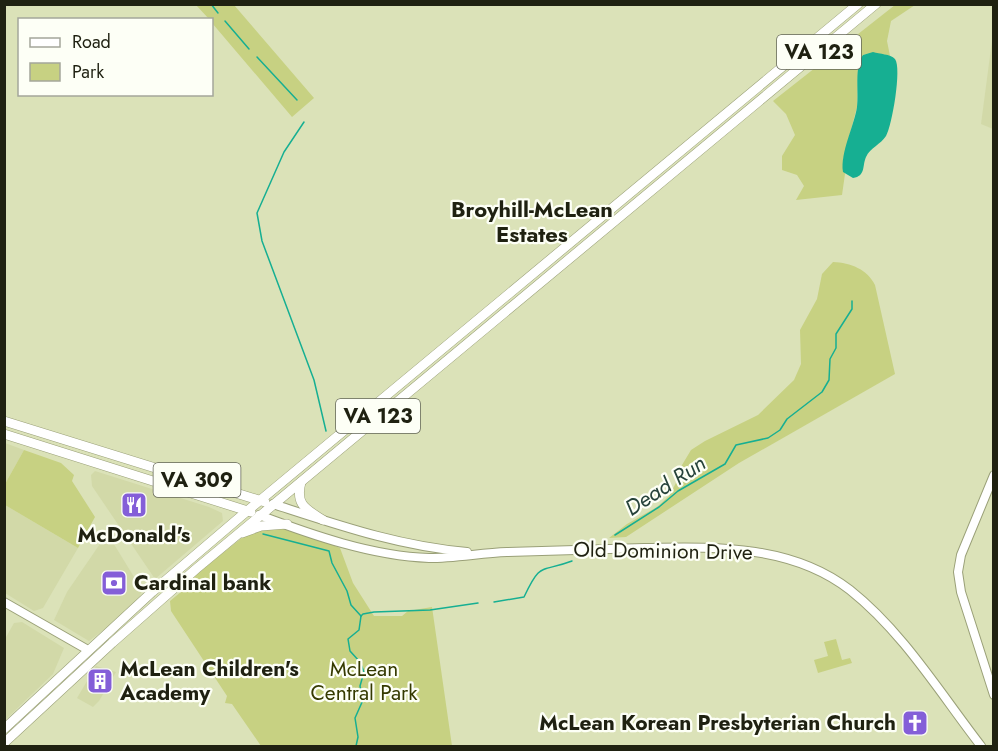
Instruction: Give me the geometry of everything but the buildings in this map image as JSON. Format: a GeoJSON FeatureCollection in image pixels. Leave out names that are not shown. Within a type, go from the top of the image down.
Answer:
{"type":"FeatureCollection","features":[{"type":"Feature","properties":{"kind":"main road","name":"VA 123"},"geometry":{"type":"LineString","coordinates":[[4,729],[152,592],[247,511],[858,4]]}},
{"type":"Feature","properties":{"kind":"main road","name":"VA 123"},"geometry":{"type":"LineString","coordinates":[[4,743],[158,601],[236,534],[876,4]]}},
{"type":"Feature","properties":{"kind":"main road","name":"Old Dominion Drive"},"geometry":{"type":"LineString","coordinates":[[4,421],[395,542],[479,553]]}},
{"type":"Feature","properties":{"kind":"main road","name":"Old Dominion Drive"},"geometry":{"type":"LineString","coordinates":[[4,434],[366,549],[396,555],[452,557],[479,553],[585,549],[716,548],[758,552],[812,567],[850,590],[885,622],[981,747]]}},
{"type":"Feature","properties":{"kind":"main road"},"geometry":{"type":"LineString","coordinates":[[993,475],[961,555],[958,572],[961,592],[993,695]]}},
{"type":"Feature","properties":{"kind":"main road"},"geometry":{"type":"LineString","coordinates":[[300,482],[298,494],[300,503],[323,520]]}},
{"type":"Feature","properties":{"kind":"main road"},"geometry":{"type":"LineString","coordinates":[[226,505],[230,515],[227,529]]}},
{"type":"Feature","properties":{"kind":"main road"},"geometry":{"type":"LineString","coordinates":[[236,534],[261,526],[287,524]]}},
{"type":"Feature","properties":{"kind":"main road"},"geometry":{"type":"LineString","coordinates":[[158,601],[159,594],[172,575]]}},
{"type":"Feature","properties":{"kind":"main road"},"geometry":{"type":"LineString","coordinates":[[146,612],[152,600],[152,592]]}},
{"type":"Feature","properties":{"kind":"main road"},"geometry":{"type":"LineString","coordinates":[[4,602],[88,650]]}},
{"type":"Feature","properties":{"kind":"shaded area"},"geometry":{"type":"Polygon","coordinates":[[[993,33],[993,129],[981,124],[993,33]]]}},
{"type":"Feature","properties":{"kind":"shaded area"},"geometry":{"type":"Polygon","coordinates":[[[5,443],[24,450],[5,484],[5,443]]]}},
{"type":"Feature","properties":{"kind":"shaded area"},"geometry":{"type":"Polygon","coordinates":[[[95,471],[209,507],[222,513],[223,521],[155,579],[92,486],[91,475],[95,471]]]}},
{"type":"Feature","properties":{"kind":"shaded area"},"geometry":{"type":"Polygon","coordinates":[[[5,505],[78,548],[43,608],[34,611],[5,593],[5,505]]]}},
{"type":"Feature","properties":{"kind":"shaded area"},"geometry":{"type":"Polygon","coordinates":[[[104,538],[112,541],[142,590],[139,598],[123,615],[89,641],[54,620],[67,592],[104,538]]]}},
{"type":"Feature","properties":{"kind":"shaded area"},"geometry":{"type":"Polygon","coordinates":[[[22,622],[64,648],[53,674],[5,720],[5,639],[14,623],[22,622]]]}},
{"type":"Feature","properties":{"kind":"shaded area"},"geometry":{"type":"Polygon","coordinates":[[[96,666],[116,672],[93,707],[77,698],[96,666]]]}},
{"type":"Feature","properties":{"kind":"green space"},"geometry":{"type":"Polygon","coordinates":[[[196,5],[234,5],[314,98],[292,117],[213,24],[213,18],[208,18],[196,5]]]}},
{"type":"Feature","properties":{"kind":"green space"},"geometry":{"type":"Polygon","coordinates":[[[895,5],[915,5],[891,21],[887,41],[890,56],[876,53],[863,55],[858,66],[857,107],[843,160],[845,174],[842,195],[796,200],[804,186],[797,175],[782,170],[782,156],[795,135],[786,114],[773,101],[895,5]]]}},
{"type":"Feature","properties":{"kind":"green space"},"geometry":{"type":"Polygon","coordinates":[[[833,262],[858,268],[872,279],[895,374],[739,463],[626,537],[609,538],[627,524],[657,507],[669,496],[691,450],[758,415],[794,380],[801,364],[800,330],[817,299],[822,274],[833,262]]]}},
{"type":"Feature","properties":{"kind":"green space"},"geometry":{"type":"Polygon","coordinates":[[[24,450],[61,463],[74,475],[72,481],[95,517],[78,548],[5,505],[5,484],[24,450]]]}},
{"type":"Feature","properties":{"kind":"green space","name":"McLean Central Park"},"geometry":{"type":"Polygon","coordinates":[[[269,525],[340,548],[353,583],[374,616],[402,616],[408,611],[432,607],[452,746],[261,746],[232,704],[225,703],[227,696],[171,611],[170,601],[193,582],[190,579],[243,537],[269,525]]]}},
{"type":"Feature","properties":{"kind":"green space"},"geometry":{"type":"Polygon","coordinates":[[[836,639],[842,660],[850,658],[852,663],[818,673],[814,660],[828,656],[824,642],[836,639]]]}},
{"type":"Feature","properties":{"kind":"water"},"geometry":{"type":"Polygon","coordinates":[[[873,52],[895,59],[897,73],[895,97],[886,136],[868,154],[862,173],[853,178],[843,172],[845,148],[857,107],[860,60],[863,55],[873,52]]]}},
{"type":"Feature","properties":{"kind":"waterway"},"geometry":{"type":"LineString","coordinates":[[211,4],[218,13]]}},
{"type":"Feature","properties":{"kind":"waterway"},"geometry":{"type":"LineString","coordinates":[[225,21],[249,49]]}},
{"type":"Feature","properties":{"kind":"waterway"},"geometry":{"type":"LineString","coordinates":[[257,57],[297,100]]}},
{"type":"Feature","properties":{"kind":"waterway"},"geometry":{"type":"LineString","coordinates":[[304,122],[284,152],[257,213],[262,241],[314,380],[326,431]]}},
{"type":"Feature","properties":{"kind":"waterway","name":"Dead Run"},"geometry":{"type":"LineString","coordinates":[[615,535],[659,507],[678,491],[725,464],[736,445],[768,438],[780,430],[787,419],[822,392],[829,380],[830,359],[836,348],[836,334],[852,309],[852,301]]}},
{"type":"Feature","properties":{"kind":"waterway"},"geometry":{"type":"LineString","coordinates":[[263,534],[329,551],[351,605],[361,616]]}},
{"type":"Feature","properties":{"kind":"waterway","name":"Dead Run"},"geometry":{"type":"LineString","coordinates":[[494,602],[524,597],[538,573],[572,561]]}},
{"type":"Feature","properties":{"kind":"waterway","name":"Dead Run"},"geometry":{"type":"LineString","coordinates":[[361,616],[374,612],[430,610],[478,603]]}},
{"type":"Feature","properties":{"kind":"waterway","name":"Dead Run"},"geometry":{"type":"LineString","coordinates":[[356,746],[358,737],[355,718],[363,700],[360,686],[364,672],[360,662],[350,651],[348,639],[359,630],[361,616]]}},
{"type":"Feature","properties":{"kind":"place","name":"McDonald's"},"geometry":{"type":"Point","coordinates":[134,505]}},
{"type":"Feature","properties":{"kind":"place","name":"Cardinal bank"},"geometry":{"type":"Point","coordinates":[114,583]}},
{"type":"Feature","properties":{"kind":"place","name":"McLean Children's Academy"},"geometry":{"type":"Point","coordinates":[100,681]}},
{"type":"Feature","properties":{"kind":"place","name":"McLean Korean Presbyterian Church"},"geometry":{"type":"Point","coordinates":[915,723]}},
{"type":"Feature","properties":{"kind":"district","name":"Broyhill-McLean Estates"},"geometry":{"type":"Point","coordinates":[532,222]}}]}
